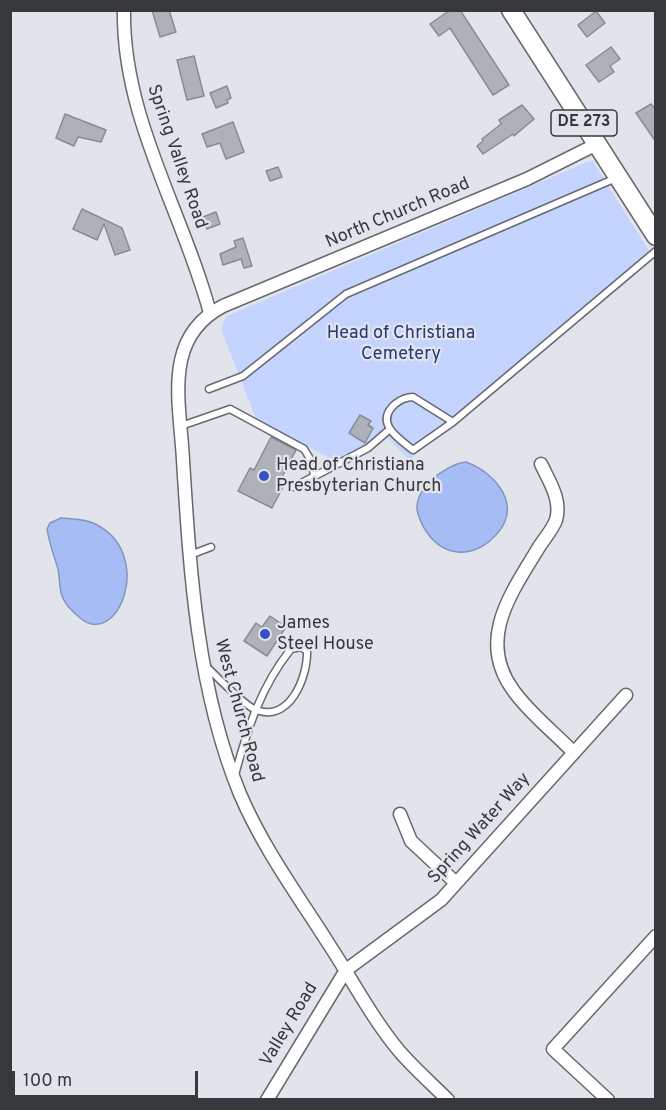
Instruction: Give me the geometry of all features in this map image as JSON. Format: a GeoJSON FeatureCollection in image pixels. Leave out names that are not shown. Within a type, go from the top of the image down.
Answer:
{"type":"FeatureCollection","features":[{"type":"Feature","properties":{"kind":"main road","name":"DE 273"},"geometry":{"type":"LineString","coordinates":[[512,10],[656,236]]}},
{"type":"Feature","properties":{"kind":"street","name":"Spring Valley Road"},"geometry":{"type":"LineString","coordinates":[[124,10],[124,42],[131,84],[210,313]]}},
{"type":"Feature","properties":{"kind":"street","name":"North Church Road"},"geometry":{"type":"LineString","coordinates":[[210,313],[527,179],[597,144]]}},
{"type":"Feature","properties":{"kind":"street","name":"West Church Road"},"geometry":{"type":"LineString","coordinates":[[210,313],[190,332],[181,356],[181,426],[189,555],[205,665],[234,779],[268,847],[346,970],[400,1051],[448,1100]]}},
{"type":"Feature","properties":{"kind":"street"},"geometry":{"type":"LineString","coordinates":[[541,464],[557,496],[556,520],[506,602],[497,626],[496,644],[502,670],[513,690],[574,753]]}},
{"type":"Feature","properties":{"kind":"street","name":"Spring Water Way"},"geometry":{"type":"LineString","coordinates":[[346,970],[427,913],[626,695]]}},
{"type":"Feature","properties":{"kind":"street"},"geometry":{"type":"LineString","coordinates":[[400,814],[411,841],[456,883]]}},
{"type":"Feature","properties":{"kind":"street"},"geometry":{"type":"LineString","coordinates":[[608,1100],[553,1049],[656,936]]}},
{"type":"Feature","properties":{"kind":"street","name":"Valley Road"},"geometry":{"type":"LineString","coordinates":[[267,1100],[346,970]]}},
{"type":"Feature","properties":{"kind":"lane"},"geometry":{"type":"LineString","coordinates":[[209,389],[243,376],[346,294],[618,177]]}},
{"type":"Feature","properties":{"kind":"lane"},"geometry":{"type":"LineString","coordinates":[[453,422],[419,400],[407,397],[387,413],[386,420],[390,429],[413,450],[453,422],[656,251]]}},
{"type":"Feature","properties":{"kind":"lane"},"geometry":{"type":"LineString","coordinates":[[181,426],[230,409],[304,449],[312,462],[314,476]]}},
{"type":"Feature","properties":{"kind":"lane"},"geometry":{"type":"LineString","coordinates":[[294,487],[368,448],[390,429]]}},
{"type":"Feature","properties":{"kind":"lane"},"geometry":{"type":"LineString","coordinates":[[189,555],[211,548]]}},
{"type":"Feature","properties":{"kind":"lane"},"geometry":{"type":"LineString","coordinates":[[205,665],[255,709],[278,710],[292,700],[307,672],[307,651],[301,647],[291,649],[278,664],[255,709],[234,779]]}},
{"type":"Feature","properties":{"kind":"green space","name":"Head of Christiana Cemetery"},"geometry":{"type":"Polygon","coordinates":[[[592,160],[653,257],[409,460],[388,438],[344,466],[256,419],[221,329],[227,316],[592,160]]]}},
{"type":"Feature","properties":{"kind":"shaded area"},"geometry":{"type":"Polygon","coordinates":[[[466,462],[477,467],[496,482],[503,492],[507,513],[503,525],[495,536],[472,551],[461,552],[440,546],[431,538],[418,514],[417,505],[420,496],[432,480],[449,468],[466,462]]]}},
{"type":"Feature","properties":{"kind":"shaded area"},"geometry":{"type":"Polygon","coordinates":[[[61,518],[93,523],[112,537],[123,554],[127,574],[125,594],[117,610],[107,621],[93,624],[79,617],[63,599],[58,569],[47,529],[50,523],[61,518]]]}},
{"type":"Feature","properties":{"kind":"building"},"geometry":{"type":"Polygon","coordinates":[[[152,10],[169,10],[176,32],[160,37],[152,10]]]}},
{"type":"Feature","properties":{"kind":"building"},"geometry":{"type":"Polygon","coordinates":[[[450,10],[460,10],[509,85],[493,95],[450,28],[439,36],[430,24],[450,10]]]}},
{"type":"Feature","properties":{"kind":"building"},"geometry":{"type":"Polygon","coordinates":[[[596,11],[605,23],[587,37],[578,25],[596,11]]]}},
{"type":"Feature","properties":{"kind":"building"},"geometry":{"type":"Polygon","coordinates":[[[611,47],[620,59],[610,66],[614,72],[599,82],[586,65],[611,47]]]}},
{"type":"Feature","properties":{"kind":"building"},"geometry":{"type":"Polygon","coordinates":[[[194,56],[204,96],[187,100],[177,60],[194,56]]]}},
{"type":"Feature","properties":{"kind":"building"},"geometry":{"type":"Polygon","coordinates":[[[227,86],[231,98],[227,100],[228,103],[216,108],[210,93],[227,86]]]}},
{"type":"Feature","properties":{"kind":"building"},"geometry":{"type":"Polygon","coordinates":[[[651,104],[656,110],[656,142],[636,113],[651,104]]]}},
{"type":"Feature","properties":{"kind":"building"},"geometry":{"type":"Polygon","coordinates":[[[522,105],[534,119],[514,136],[513,134],[483,154],[477,146],[483,141],[482,139],[501,124],[499,120],[522,105]]]}},
{"type":"Feature","properties":{"kind":"building"},"geometry":{"type":"Polygon","coordinates":[[[65,114],[106,130],[101,142],[78,137],[74,146],[56,138],[65,114]]]}},
{"type":"Feature","properties":{"kind":"building"},"geometry":{"type":"Polygon","coordinates":[[[233,122],[244,152],[226,159],[220,143],[207,147],[202,134],[233,122]]]}},
{"type":"Feature","properties":{"kind":"building"},"geometry":{"type":"Polygon","coordinates":[[[278,167],[282,177],[270,181],[266,171],[278,167]]]}},
{"type":"Feature","properties":{"kind":"building"},"geometry":{"type":"Polygon","coordinates":[[[82,209],[122,228],[130,250],[115,255],[104,224],[97,240],[73,229],[82,209]]]}},
{"type":"Feature","properties":{"kind":"building"},"geometry":{"type":"Polygon","coordinates":[[[216,212],[220,224],[207,229],[203,217],[216,212]]]}},
{"type":"Feature","properties":{"kind":"building"},"geometry":{"type":"Polygon","coordinates":[[[243,238],[252,266],[244,268],[241,259],[223,265],[220,254],[236,247],[234,241],[243,238]]]}},
{"type":"Feature","properties":{"kind":"building"},"geometry":{"type":"Polygon","coordinates":[[[360,415],[371,421],[368,425],[373,428],[365,443],[349,433],[360,415]]]}},
{"type":"Feature","properties":{"kind":"building","name":"Head of Christiana Presbyterian Church"},"geometry":{"type":"Polygon","coordinates":[[[271,437],[296,450],[279,483],[284,485],[272,508],[238,491],[250,468],[254,470],[271,437]]]}},
{"type":"Feature","properties":{"kind":"building","name":"James Steel House"},"geometry":{"type":"Polygon","coordinates":[[[270,616],[286,627],[267,656],[244,641],[256,623],[262,627],[270,616]]]}},
{"type":"Feature","properties":{"kind":"place","name":"Head of Christiana Presbyterian Church"},"geometry":{"type":"Point","coordinates":[264,476]}},
{"type":"Feature","properties":{"kind":"place","name":"James Steel House"},"geometry":{"type":"Point","coordinates":[265,634]}}]}
